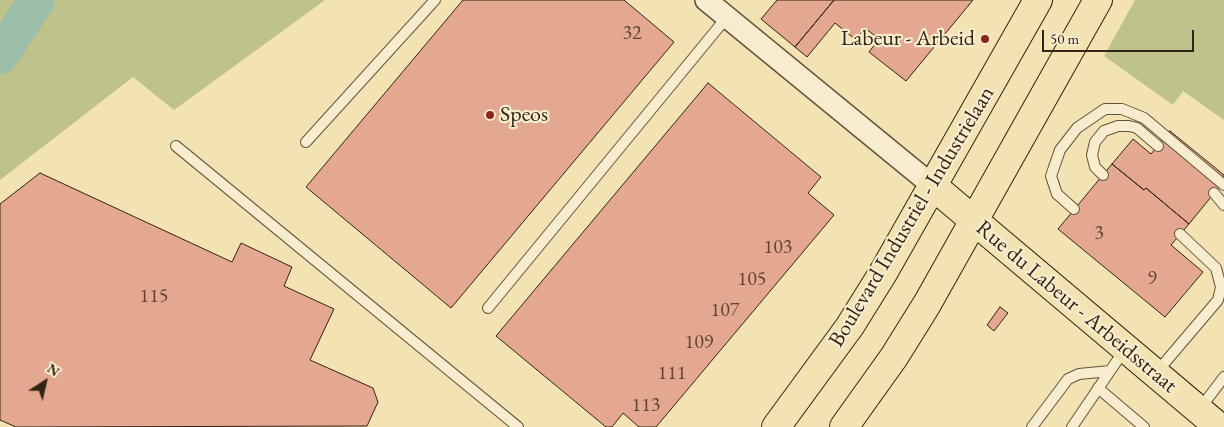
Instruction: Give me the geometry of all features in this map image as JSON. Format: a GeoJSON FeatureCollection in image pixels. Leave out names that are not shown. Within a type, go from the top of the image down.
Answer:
{"type":"FeatureCollection","features":[{"type":"Feature","properties":{"kind":"main road","name":"Boulevard Industriel - Industrielaan"},"geometry":{"type":"LineString","coordinates":[[776,427],[850,326],[933,186],[1038,0]]}},
{"type":"Feature","properties":{"kind":"main road"},"geometry":{"type":"LineString","coordinates":[[844,427],[894,357],[974,221],[1098,0]]}},
{"type":"Feature","properties":{"kind":"main road","name":"Rue du Labeur - Arbeidsstraat"},"geometry":{"type":"LineString","coordinates":[[933,186],[1219,427]]}},
{"type":"Feature","properties":{"kind":"street"},"geometry":{"type":"LineString","coordinates":[[706,0],[933,186]]}},
{"type":"Feature","properties":{"kind":"lane"},"geometry":{"type":"LineString","coordinates":[[306,142],[435,0]]}},
{"type":"Feature","properties":{"kind":"lane"},"geometry":{"type":"LineString","coordinates":[[488,308],[727,17]]}},
{"type":"Feature","properties":{"kind":"lane"},"geometry":{"type":"LineString","coordinates":[[1074,209],[1057,194],[1051,176],[1060,150],[1077,128],[1105,108],[1122,109],[1144,118],[1224,185]]}},
{"type":"Feature","properties":{"kind":"lane"},"geometry":{"type":"LineString","coordinates":[[1103,175],[1095,167],[1092,155],[1095,142],[1104,131],[1118,126],[1129,126],[1136,128],[1158,146]]}},
{"type":"Feature","properties":{"kind":"lane"},"geometry":{"type":"LineString","coordinates":[[176,146],[518,427]]}},
{"type":"Feature","properties":{"kind":"lane"},"geometry":{"type":"LineString","coordinates":[[1214,193],[1224,205]]}},
{"type":"Feature","properties":{"kind":"lane"},"geometry":{"type":"LineString","coordinates":[[1156,373],[1218,300],[1221,287],[1216,268],[1180,234]]}},
{"type":"Feature","properties":{"kind":"lane"},"geometry":{"type":"LineString","coordinates":[[1072,427],[1126,348]]}},
{"type":"Feature","properties":{"kind":"lane"},"geometry":{"type":"LineString","coordinates":[[1032,427],[1068,378],[1079,374],[1110,371]]}},
{"type":"Feature","properties":{"kind":"lane"},"geometry":{"type":"LineString","coordinates":[[1199,410],[1224,377]]}},
{"type":"Feature","properties":{"kind":"lane"},"geometry":{"type":"LineString","coordinates":[[1098,388],[1144,427]]}},
{"type":"Feature","properties":{"kind":"green space"},"geometry":{"type":"Polygon","coordinates":[[[0,0],[325,0],[174,110],[133,77],[0,180],[0,0]]]}},
{"type":"Feature","properties":{"kind":"green space"},"geometry":{"type":"Polygon","coordinates":[[[1135,0],[1224,0],[1224,120],[1183,91],[1173,105],[1104,56],[1135,0]]]}},
{"type":"Feature","properties":{"kind":"building","name":"Speos"},"geometry":{"type":"Polygon","coordinates":[[[463,0],[624,0],[674,42],[451,308],[306,187],[463,0]]]}},
{"type":"Feature","properties":{"kind":"building"},"geometry":{"type":"Polygon","coordinates":[[[777,0],[834,0],[795,47],[761,19],[777,0]]]}},
{"type":"Feature","properties":{"kind":"building"},"geometry":{"type":"Polygon","coordinates":[[[834,0],[973,0],[906,81],[869,52],[879,39],[865,28],[856,40],[835,23],[807,57],[795,47],[834,0]]]}},
{"type":"Feature","properties":{"kind":"building"},"geometry":{"type":"Polygon","coordinates":[[[708,83],[821,177],[808,193],[834,215],[656,427],[639,427],[623,413],[612,427],[606,427],[496,336],[708,83]]]}},
{"type":"Feature","properties":{"kind":"building"},"geometry":{"type":"Polygon","coordinates":[[[1170,131],[1224,175],[1224,181],[1189,224],[1146,188],[1144,190],[1112,164],[1133,139],[1151,154],[1170,131]]]}},
{"type":"Feature","properties":{"kind":"building"},"geometry":{"type":"Polygon","coordinates":[[[1112,164],[1144,190],[1146,188],[1189,224],[1171,245],[1203,272],[1165,317],[1058,229],[1112,164]]]}},
{"type":"Feature","properties":{"kind":"building"},"geometry":{"type":"Polygon","coordinates":[[[40,173],[232,262],[241,243],[292,267],[284,286],[334,309],[310,360],[373,388],[378,402],[367,426],[16,427],[0,420],[0,204],[40,173]]]}},
{"type":"Feature","properties":{"kind":"building"},"geometry":{"type":"Polygon","coordinates":[[[1000,307],[1008,313],[994,331],[987,325],[1000,307]]]}},
{"type":"Feature","properties":{"kind":"waterway"},"geometry":{"type":"LineString","coordinates":[[0,56],[37,0]]}},
{"type":"Feature","properties":{"kind":"place","name":"Labeur - Arbeid"},"geometry":{"type":"Point","coordinates":[985,39]}},
{"type":"Feature","properties":{"kind":"place","name":"Speos"},"geometry":{"type":"Point","coordinates":[490,115]}}]}
